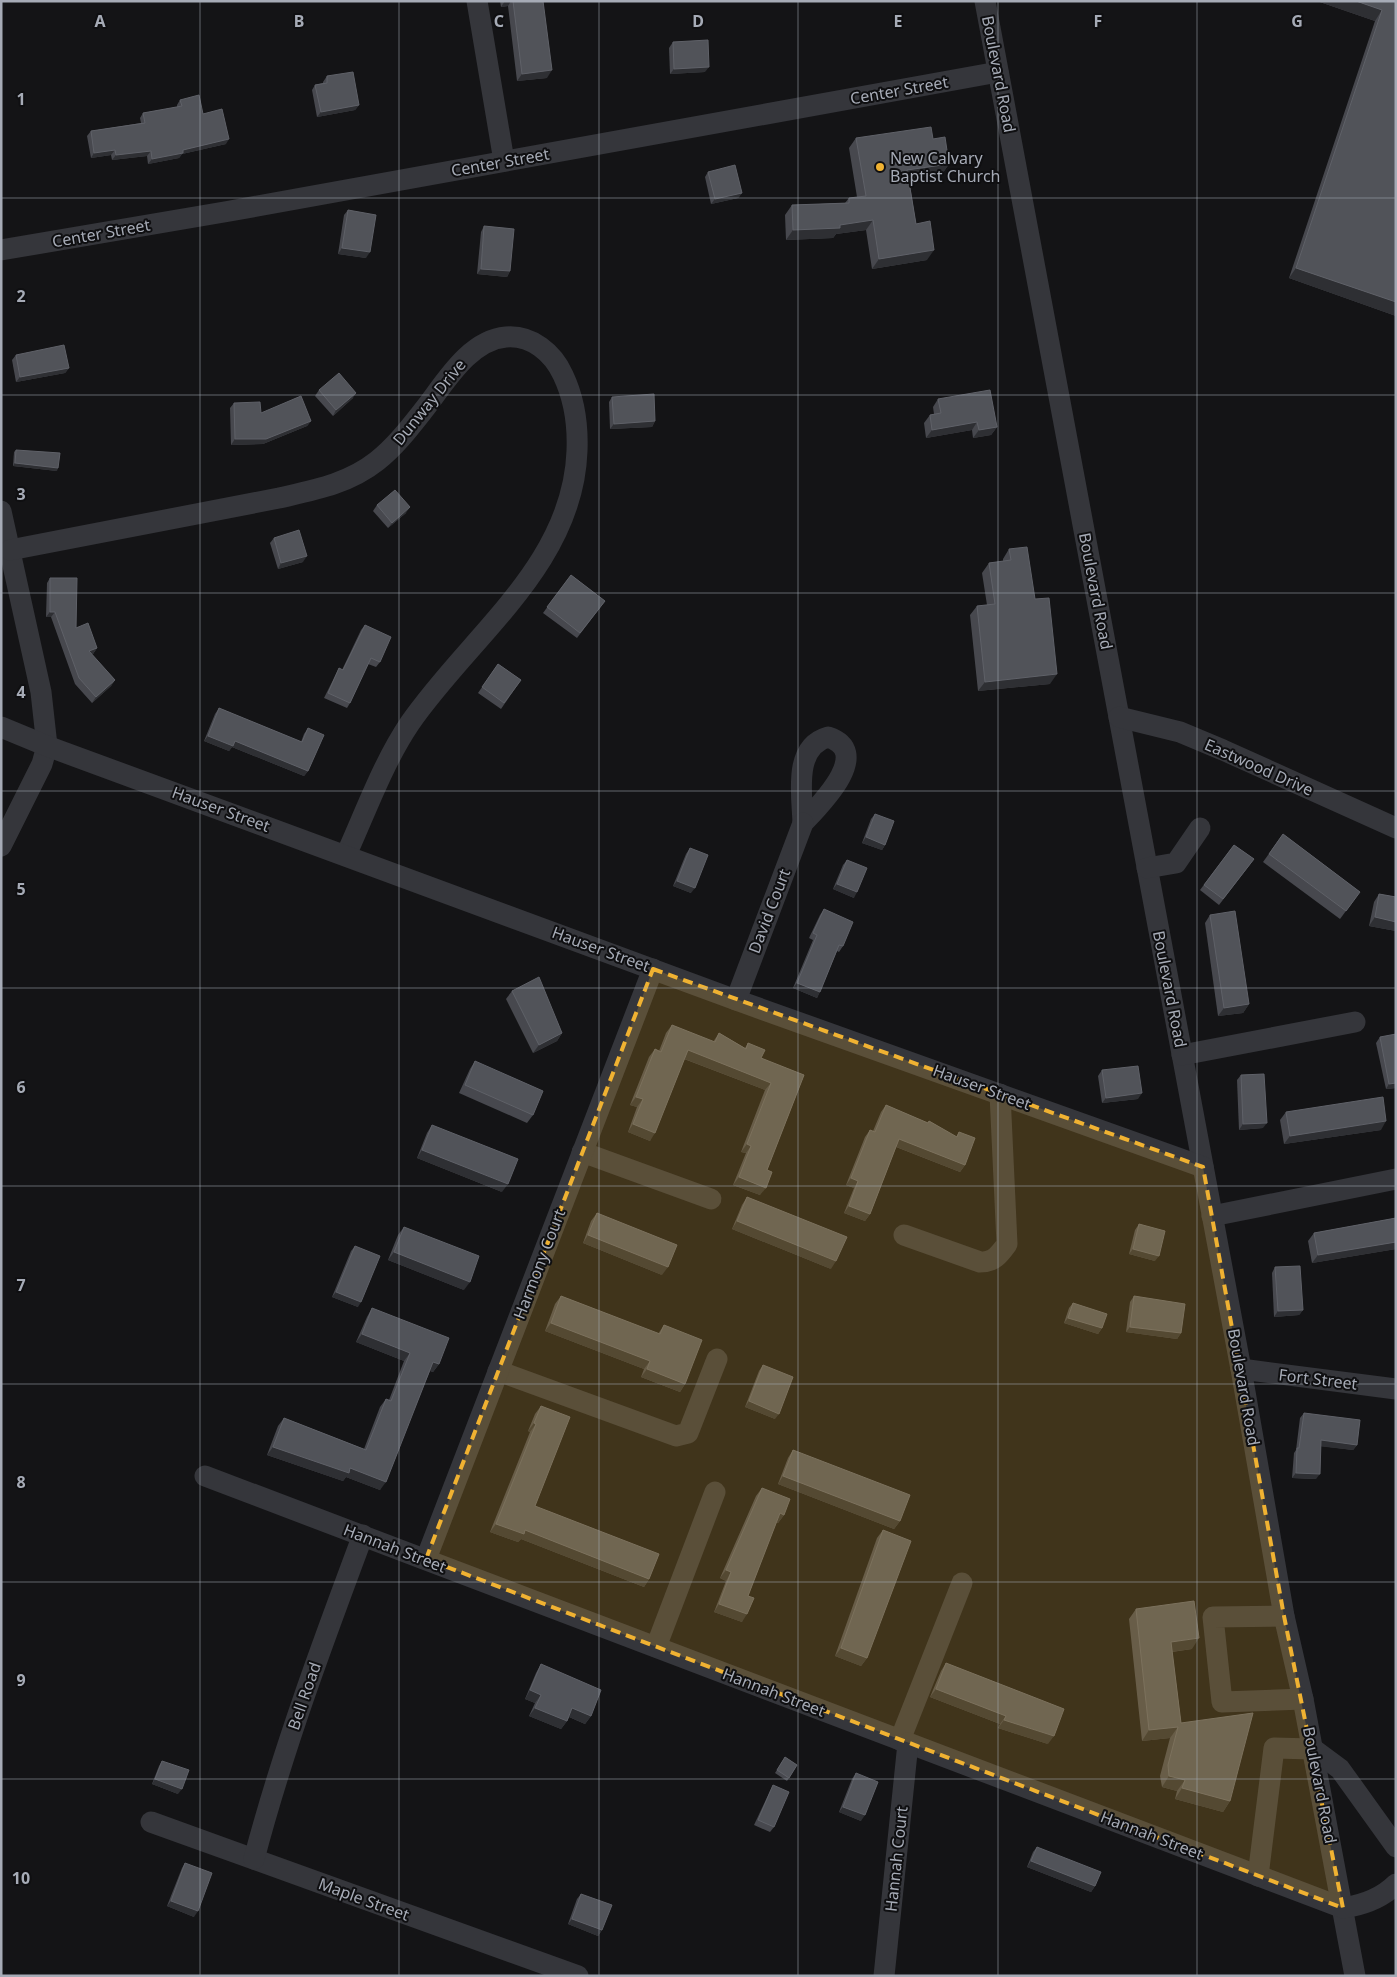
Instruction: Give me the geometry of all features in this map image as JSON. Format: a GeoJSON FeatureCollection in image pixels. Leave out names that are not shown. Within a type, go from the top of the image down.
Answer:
{"type":"FeatureCollection","features":[{"type":"Feature","properties":{"kind":"street"},"geometry":{"type":"LineString","coordinates":[[476,1],[504,161]]}},
{"type":"Feature","properties":{"kind":"street","name":"Boulevard Road"},"geometry":{"type":"LineString","coordinates":[[985,1],[1241,1369],[1284,1616],[1304,1699],[1355,1976]]}},
{"type":"Feature","properties":{"kind":"street","name":"Center Street"},"geometry":{"type":"LineString","coordinates":[[1,250],[230,212],[998,72]]}},
{"type":"Feature","properties":{"kind":"street","name":"Dunway Drive"},"geometry":{"type":"LineString","coordinates":[[10,550],[279,498],[320,489],[343,481],[357,475],[377,461],[398,442],[445,379],[468,354],[494,340],[505,337],[527,340],[547,351],[554,359],[566,381],[576,416],[578,433],[576,468],[569,503],[552,542],[521,589],[454,666],[411,722],[386,767],[346,855]]}},
{"type":"Feature","properties":{"kind":"street"},"geometry":{"type":"LineString","coordinates":[[1,511],[41,692],[47,746],[42,764],[1,846]]}},
{"type":"Feature","properties":{"kind":"street","name":"Eastwood Drive"},"geometry":{"type":"LineString","coordinates":[[1119,717],[1162,727],[1198,740],[1396,828]]}},
{"type":"Feature","properties":{"kind":"street","name":"Hauser Street"},"geometry":{"type":"LineString","coordinates":[[1,727],[47,746],[736,1000],[1203,1167]]}},
{"type":"Feature","properties":{"kind":"street","name":"David Court"},"geometry":{"type":"LineString","coordinates":[[736,1000],[803,823]]}},
{"type":"Feature","properties":{"kind":"street"},"geometry":{"type":"LineString","coordinates":[[1147,868],[1176,863],[1200,828]]}},
{"type":"Feature","properties":{"kind":"street","name":"Harmony Court"},"geometry":{"type":"LineString","coordinates":[[426,1559],[652,969]]}},
{"type":"Feature","properties":{"kind":"street"},"geometry":{"type":"LineString","coordinates":[[1182,1055],[1355,1022]]}},
{"type":"Feature","properties":{"kind":"street"},"geometry":{"type":"LineString","coordinates":[[904,1236],[980,1262],[989,1262],[1000,1254],[1007,1244],[1000,1094]]}},
{"type":"Feature","properties":{"kind":"street"},"geometry":{"type":"LineString","coordinates":[[582,1152],[711,1199]]}},
{"type":"Feature","properties":{"kind":"street"},"geometry":{"type":"LineString","coordinates":[[1212,1216],[1396,1179]]}},
{"type":"Feature","properties":{"kind":"street"},"geometry":{"type":"LineString","coordinates":[[498,1371],[676,1436],[688,1434],[718,1360]]}},
{"type":"Feature","properties":{"kind":"street","name":"Fort Street"},"geometry":{"type":"LineString","coordinates":[[1241,1369],[1396,1389]]}},
{"type":"Feature","properties":{"kind":"street","name":"Hannah Street"},"geometry":{"type":"LineString","coordinates":[[204,1476],[1342,1908]]}},
{"type":"Feature","properties":{"kind":"street"},"geometry":{"type":"LineString","coordinates":[[656,1647],[715,1492]]}},
{"type":"Feature","properties":{"kind":"street","name":"Bell Road"},"geometry":{"type":"LineString","coordinates":[[254,1859],[282,1758],[363,1535]]}},
{"type":"Feature","properties":{"kind":"street","name":"Hannah Court"},"geometry":{"type":"LineString","coordinates":[[884,1976],[904,1741],[962,1583]]}},
{"type":"Feature","properties":{"kind":"street"},"geometry":{"type":"LineString","coordinates":[[1284,1616],[1213,1617],[1222,1702],[1304,1699]]}},
{"type":"Feature","properties":{"kind":"street"},"geometry":{"type":"LineString","coordinates":[[1258,1876],[1274,1748],[1313,1749],[1340,1768],[1396,1847]]}},
{"type":"Feature","properties":{"kind":"street","name":"Maple Street"},"geometry":{"type":"LineString","coordinates":[[151,1822],[578,1976]]}},
{"type":"Feature","properties":{"kind":"street"},"geometry":{"type":"LineString","coordinates":[[1342,1908],[1364,1904],[1388,1892],[1396,1884]]}},
{"type":"Feature","properties":{"kind":"highlighted area"},"geometry":{"type":"Polygon","coordinates":[[[653,969],[1203,1167],[1284,1616],[1343,1908],[426,1559],[653,969]]]}},
{"type":"Feature","properties":{"kind":"building"},"geometry":{"type":"Polygon","coordinates":[[[513,1],[543,1],[552,70],[522,74],[513,1]]]}},
{"type":"Feature","properties":{"kind":"building"},"geometry":{"type":"Polygon","coordinates":[[[1356,1],[1396,1],[1396,302],[1296,268],[1382,10],[1356,1]]]}},
{"type":"Feature","properties":{"kind":"building"},"geometry":{"type":"Polygon","coordinates":[[[708,40],[709,67],[674,69],[673,42],[708,40]]]}},
{"type":"Feature","properties":{"kind":"building"},"geometry":{"type":"Polygon","coordinates":[[[353,72],[359,105],[321,112],[315,85],[327,83],[327,76],[353,72]]]}},
{"type":"Feature","properties":{"kind":"building"},"geometry":{"type":"Polygon","coordinates":[[[199,95],[203,114],[222,109],[229,139],[183,150],[183,153],[152,159],[151,151],[116,155],[115,150],[94,153],[91,131],[145,123],[143,113],[182,106],[180,100],[199,95]]]}},
{"type":"Feature","properties":{"kind":"building"},"geometry":{"type":"Polygon","coordinates":[[[931,127],[933,139],[945,137],[949,164],[907,170],[916,224],[930,221],[934,250],[879,259],[873,220],[840,225],[840,228],[793,230],[792,205],[849,203],[849,198],[866,196],[856,138],[931,127]]]}},
{"type":"Feature","properties":{"kind":"building"},"geometry":{"type":"Polygon","coordinates":[[[735,165],[742,193],[715,199],[708,172],[735,165]]]}},
{"type":"Feature","properties":{"kind":"building"},"geometry":{"type":"Polygon","coordinates":[[[348,210],[376,215],[370,252],[342,248],[348,210]]]}},
{"type":"Feature","properties":{"kind":"building"},"geometry":{"type":"Polygon","coordinates":[[[484,226],[514,229],[510,271],[481,269],[484,226]]]}},
{"type":"Feature","properties":{"kind":"building"},"geometry":{"type":"Polygon","coordinates":[[[64,345],[69,368],[20,377],[16,355],[64,345]]]}},
{"type":"Feature","properties":{"kind":"building"},"geometry":{"type":"Polygon","coordinates":[[[339,373],[356,393],[336,410],[319,390],[339,373]]]}},
{"type":"Feature","properties":{"kind":"building"},"geometry":{"type":"Polygon","coordinates":[[[990,390],[997,427],[979,430],[977,422],[932,430],[930,415],[941,413],[938,399],[990,390]]]}},
{"type":"Feature","properties":{"kind":"building"},"geometry":{"type":"Polygon","coordinates":[[[654,394],[655,421],[614,424],[612,397],[654,394]]]}},
{"type":"Feature","properties":{"kind":"building"},"geometry":{"type":"Polygon","coordinates":[[[301,396],[311,421],[266,439],[235,439],[234,403],[260,402],[261,413],[301,396]]]}},
{"type":"Feature","properties":{"kind":"building"},"geometry":{"type":"Polygon","coordinates":[[[16,450],[60,453],[58,468],[15,463],[16,450]]]}},
{"type":"Feature","properties":{"kind":"building"},"geometry":{"type":"Polygon","coordinates":[[[395,490],[410,507],[392,523],[377,505],[395,490]]]}},
{"type":"Feature","properties":{"kind":"building"},"geometry":{"type":"Polygon","coordinates":[[[299,530],[307,556],[281,563],[274,538],[299,530]]]}},
{"type":"Feature","properties":{"kind":"building"},"geometry":{"type":"Polygon","coordinates":[[[1027,547],[1035,599],[1049,598],[1057,674],[985,682],[977,606],[995,604],[989,563],[1011,560],[1009,549],[1027,547]]]}},
{"type":"Feature","properties":{"kind":"building"},"geometry":{"type":"Polygon","coordinates":[[[571,575],[605,601],[580,633],[547,607],[571,575]]]}},
{"type":"Feature","properties":{"kind":"building"},"geometry":{"type":"Polygon","coordinates":[[[50,578],[77,578],[76,628],[88,623],[97,648],[89,651],[115,680],[96,697],[79,678],[55,612],[50,612],[50,578]]]}},
{"type":"Feature","properties":{"kind":"building"},"geometry":{"type":"Polygon","coordinates":[[[365,625],[391,637],[380,662],[371,658],[350,703],[328,693],[339,668],[343,670],[365,625]]]}},
{"type":"Feature","properties":{"kind":"building"},"geometry":{"type":"Polygon","coordinates":[[[498,664],[521,680],[504,703],[482,687],[498,664]]]}},
{"type":"Feature","properties":{"kind":"building"},"geometry":{"type":"Polygon","coordinates":[[[219,708],[302,742],[308,728],[324,735],[308,771],[235,741],[233,746],[208,736],[219,708]]]}},
{"type":"Feature","properties":{"kind":"building"},"geometry":{"type":"Polygon","coordinates":[[[875,814],[894,821],[885,845],[866,837],[875,814]]]}},
{"type":"Feature","properties":{"kind":"building"},"geometry":{"type":"Polygon","coordinates":[[[1283,834],[1360,892],[1346,911],[1269,854],[1283,834]]]}},
{"type":"Feature","properties":{"kind":"building"},"geometry":{"type":"Polygon","coordinates":[[[1234,845],[1254,859],[1223,899],[1204,885],[1234,845]]]}},
{"type":"Feature","properties":{"kind":"building"},"geometry":{"type":"Polygon","coordinates":[[[690,848],[708,855],[695,888],[677,881],[690,848]]]}},
{"type":"Feature","properties":{"kind":"building"},"geometry":{"type":"Polygon","coordinates":[[[847,860],[867,868],[857,892],[837,884],[847,860]]]}},
{"type":"Feature","properties":{"kind":"building"},"geometry":{"type":"Polygon","coordinates":[[[1379,894],[1396,897],[1396,922],[1375,917],[1379,894]]]}},
{"type":"Feature","properties":{"kind":"building"},"geometry":{"type":"Polygon","coordinates":[[[824,909],[853,922],[843,946],[839,945],[820,992],[797,983],[817,935],[813,933],[824,909]]]}},
{"type":"Feature","properties":{"kind":"building"},"geometry":{"type":"Polygon","coordinates":[[[1235,911],[1249,1004],[1224,1008],[1210,915],[1235,911]]]}},
{"type":"Feature","properties":{"kind":"building"},"geometry":{"type":"Polygon","coordinates":[[[539,977],[562,1033],[539,1045],[512,991],[539,977]]]}},
{"type":"Feature","properties":{"kind":"building"},"geometry":{"type":"Polygon","coordinates":[[[672,1025],[715,1042],[719,1033],[746,1049],[748,1043],[765,1050],[761,1058],[804,1075],[767,1170],[772,1172],[766,1188],[739,1177],[751,1146],[747,1144],[771,1083],[688,1050],[655,1133],[633,1124],[643,1099],[636,1097],[655,1049],[661,1052],[672,1025]]]}},
{"type":"Feature","properties":{"kind":"building"},"geometry":{"type":"Polygon","coordinates":[[[1396,1034],[1396,1083],[1389,1084],[1380,1037],[1396,1034]]]}},
{"type":"Feature","properties":{"kind":"building"},"geometry":{"type":"Polygon","coordinates":[[[475,1061],[543,1091],[533,1115],[465,1085],[475,1061]]]}},
{"type":"Feature","properties":{"kind":"building"},"geometry":{"type":"Polygon","coordinates":[[[1138,1066],[1142,1093],[1106,1098],[1102,1070],[1138,1066]]]}},
{"type":"Feature","properties":{"kind":"building"},"geometry":{"type":"Polygon","coordinates":[[[1264,1074],[1267,1123],[1243,1124],[1241,1075],[1264,1074]]]}},
{"type":"Feature","properties":{"kind":"building"},"geometry":{"type":"Polygon","coordinates":[[[1383,1097],[1386,1121],[1290,1136],[1286,1112],[1383,1097]]]}},
{"type":"Feature","properties":{"kind":"building"},"geometry":{"type":"Polygon","coordinates":[[[886,1105],[928,1123],[929,1121],[957,1137],[959,1132],[975,1138],[965,1165],[899,1139],[870,1214],[849,1206],[858,1181],[851,1178],[870,1130],[875,1132],[886,1105]]]}},
{"type":"Feature","properties":{"kind":"building"},"geometry":{"type":"Polygon","coordinates":[[[432,1125],[518,1159],[508,1184],[422,1150],[432,1125]]]}},
{"type":"Feature","properties":{"kind":"building"},"geometry":{"type":"Polygon","coordinates":[[[747,1197],[847,1237],[836,1261],[737,1221],[747,1197]]]}},
{"type":"Feature","properties":{"kind":"building"},"geometry":{"type":"Polygon","coordinates":[[[597,1213],[677,1245],[668,1267],[588,1235],[597,1213]]]}},
{"type":"Feature","properties":{"kind":"building"},"geometry":{"type":"Polygon","coordinates":[[[1396,1218],[1396,1242],[1318,1255],[1314,1233],[1396,1218]]]}},
{"type":"Feature","properties":{"kind":"building"},"geometry":{"type":"Polygon","coordinates":[[[1139,1224],[1165,1231],[1159,1256],[1133,1249],[1139,1224]]]}},
{"type":"Feature","properties":{"kind":"building"},"geometry":{"type":"Polygon","coordinates":[[[404,1227],[479,1256],[470,1282],[394,1252],[404,1227]]]}},
{"type":"Feature","properties":{"kind":"building"},"geometry":{"type":"Polygon","coordinates":[[[355,1246],[380,1256],[361,1302],[336,1292],[355,1246]]]}},
{"type":"Feature","properties":{"kind":"building"},"geometry":{"type":"Polygon","coordinates":[[[1300,1266],[1303,1310],[1278,1311],[1275,1267],[1300,1266]]]}},
{"type":"Feature","properties":{"kind":"building"},"geometry":{"type":"Polygon","coordinates":[[[561,1296],[660,1334],[664,1325],[702,1340],[685,1384],[647,1369],[650,1361],[551,1323],[561,1296]]]}},
{"type":"Feature","properties":{"kind":"building"},"geometry":{"type":"Polygon","coordinates":[[[1134,1296],[1185,1304],[1181,1333],[1130,1327],[1134,1296]]]}},
{"type":"Feature","properties":{"kind":"building"},"geometry":{"type":"Polygon","coordinates":[[[1073,1303],[1107,1314],[1102,1328],[1068,1318],[1073,1303]]]}},
{"type":"Feature","properties":{"kind":"building"},"geometry":{"type":"Polygon","coordinates":[[[372,1308],[449,1338],[439,1364],[433,1362],[386,1482],[350,1468],[349,1473],[273,1447],[284,1418],[366,1450],[386,1399],[391,1401],[410,1353],[362,1334],[372,1308]]]}},
{"type":"Feature","properties":{"kind":"building"},"geometry":{"type":"Polygon","coordinates":[[[763,1365],[793,1377],[779,1414],[749,1401],[763,1365]]]}},
{"type":"Feature","properties":{"kind":"building"},"geometry":{"type":"Polygon","coordinates":[[[541,1406],[570,1417],[535,1506],[659,1554],[649,1579],[525,1530],[524,1534],[496,1524],[536,1424],[534,1423],[541,1406]]]}},
{"type":"Feature","properties":{"kind":"building"},"geometry":{"type":"Polygon","coordinates":[[[1304,1413],[1360,1420],[1357,1445],[1321,1440],[1320,1474],[1296,1473],[1297,1448],[1299,1448],[1304,1413]]]}},
{"type":"Feature","properties":{"kind":"building"},"geometry":{"type":"Polygon","coordinates":[[[793,1450],[910,1495],[900,1521],[783,1476],[793,1450]]]}},
{"type":"Feature","properties":{"kind":"building"},"geometry":{"type":"Polygon","coordinates":[[[762,1488],[790,1499],[784,1515],[780,1513],[748,1596],[754,1598],[747,1614],[719,1604],[731,1572],[726,1570],[762,1488]]]}},
{"type":"Feature","properties":{"kind":"building"},"geometry":{"type":"Polygon","coordinates":[[[883,1530],[911,1541],[867,1658],[841,1648],[883,1530]]]}},
{"type":"Feature","properties":{"kind":"building"},"geometry":{"type":"Polygon","coordinates":[[[1194,1601],[1199,1638],[1171,1642],[1181,1723],[1253,1713],[1230,1801],[1182,1788],[1185,1780],[1169,1776],[1168,1765],[1178,1727],[1149,1730],[1136,1609],[1194,1601]]]}},
{"type":"Feature","properties":{"kind":"building"},"geometry":{"type":"Polygon","coordinates":[[[946,1663],[1064,1709],[1054,1736],[1004,1720],[1006,1716],[936,1689],[946,1663]]]}},
{"type":"Feature","properties":{"kind":"building"},"geometry":{"type":"Polygon","coordinates":[[[541,1664],[601,1690],[591,1716],[572,1708],[567,1721],[535,1708],[541,1695],[530,1690],[541,1664]]]}},
{"type":"Feature","properties":{"kind":"building"},"geometry":{"type":"Polygon","coordinates":[[[785,1757],[797,1765],[789,1778],[777,1770],[785,1757]]]}},
{"type":"Feature","properties":{"kind":"building"},"geometry":{"type":"Polygon","coordinates":[[[162,1761],[189,1770],[182,1789],[155,1779],[162,1761]]]}},
{"type":"Feature","properties":{"kind":"building"},"geometry":{"type":"Polygon","coordinates":[[[856,1773],[878,1782],[865,1815],[843,1807],[856,1773]]]}},
{"type":"Feature","properties":{"kind":"building"},"geometry":{"type":"Polygon","coordinates":[[[773,1785],[789,1792],[774,1827],[758,1820],[773,1785]]]}},
{"type":"Feature","properties":{"kind":"building"},"geometry":{"type":"Polygon","coordinates":[[[1037,1847],[1101,1872],[1095,1886],[1031,1861],[1037,1847]]]}},
{"type":"Feature","properties":{"kind":"building"},"geometry":{"type":"Polygon","coordinates":[[[185,1863],[212,1873],[198,1911],[171,1901],[185,1863]]]}},
{"type":"Feature","properties":{"kind":"building"},"geometry":{"type":"Polygon","coordinates":[[[581,1894],[612,1905],[602,1930],[572,1919],[581,1894]]]}},
{"type":"Feature","properties":{"kind":"place","name":"New Calvary Baptist Church"},"geometry":{"type":"Point","coordinates":[880,167]}}]}
